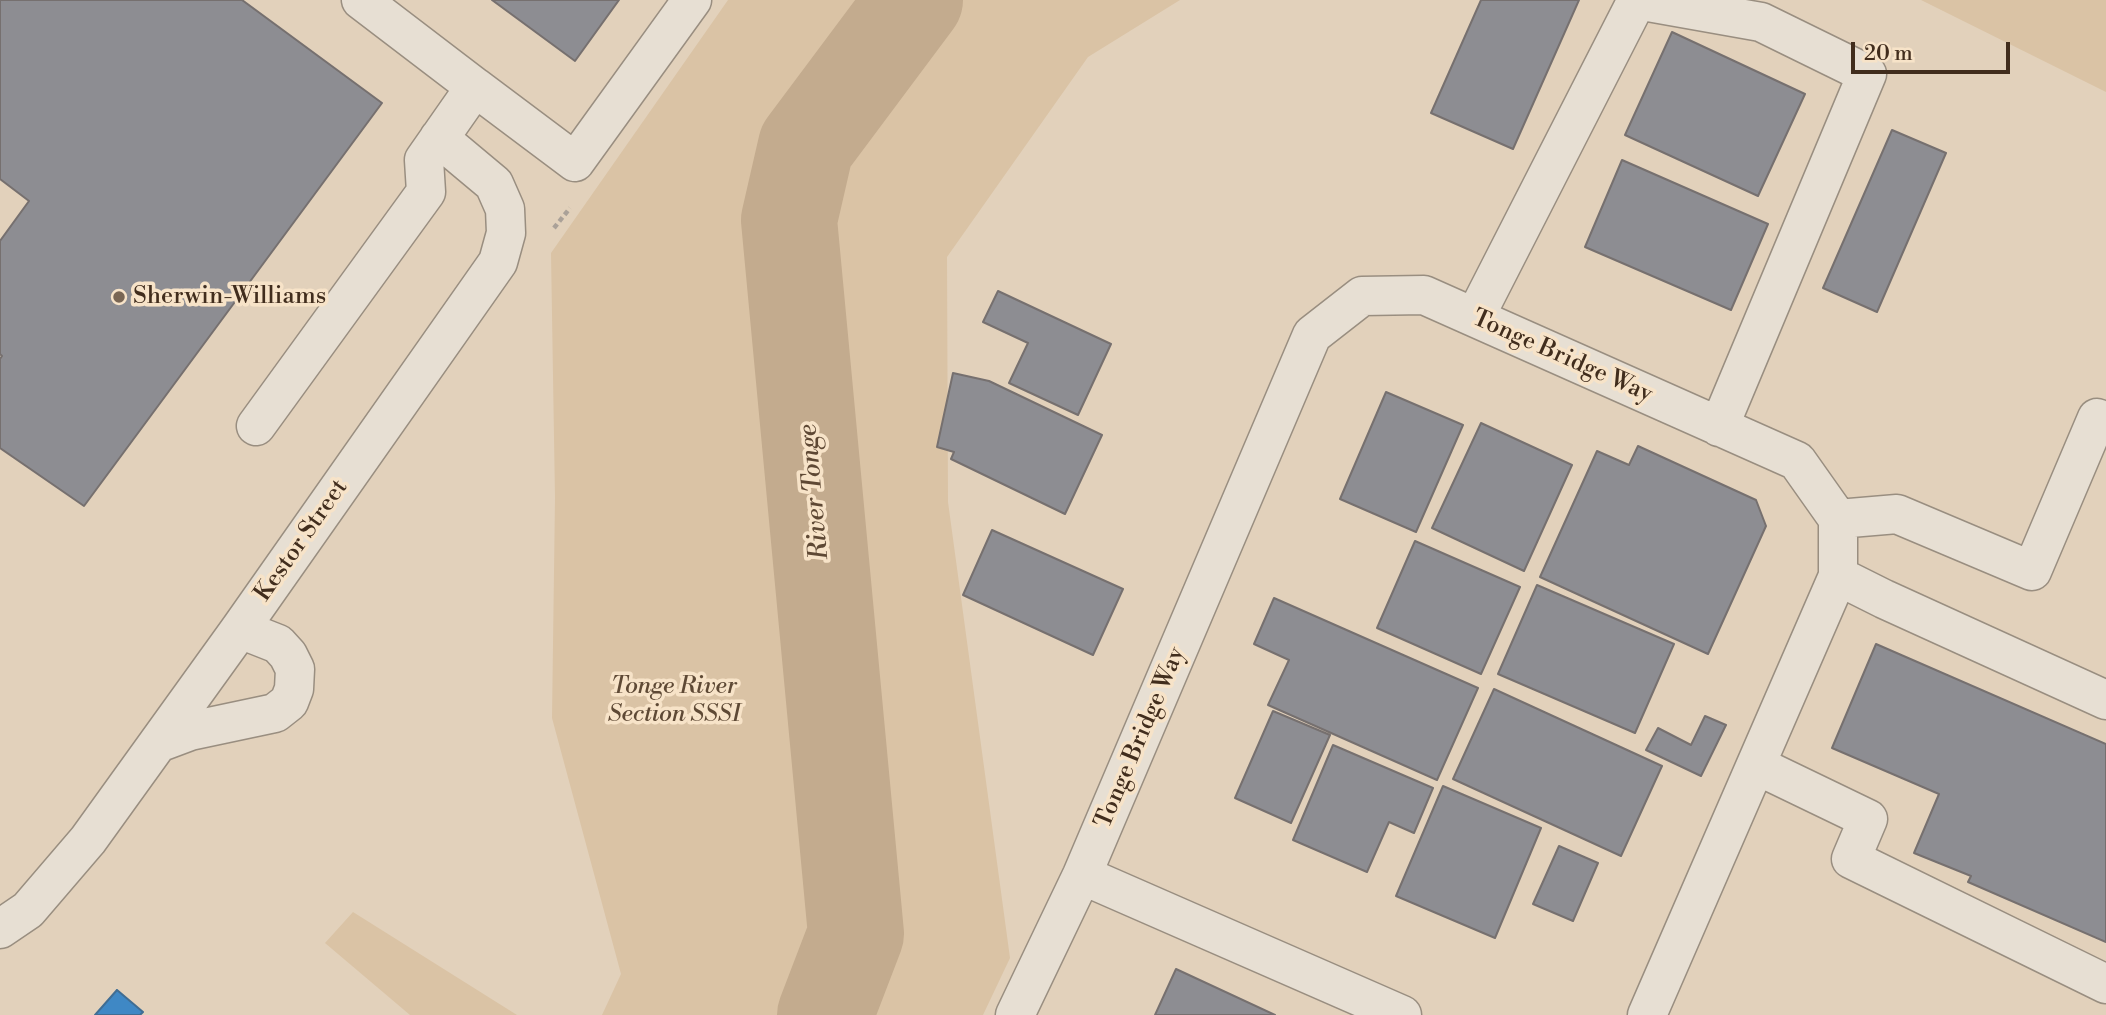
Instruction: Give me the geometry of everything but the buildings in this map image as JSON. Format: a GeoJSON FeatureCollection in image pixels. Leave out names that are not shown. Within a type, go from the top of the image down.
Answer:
{"type":"FeatureCollection","features":[{"type":"Feature","properties":{"kind":"street"},"geometry":{"type":"LineString","coordinates":[[361,0],[575,162],[692,0]]}},
{"type":"Feature","properties":{"kind":"street"},"geometry":{"type":"LineString","coordinates":[[1475,317],[1637,0],[1761,22],[1867,74],[1719,427]]}},
{"type":"Feature","properties":{"kind":"street"},"geometry":{"type":"LineString","coordinates":[[256,426],[426,192],[424,160],[475,87]]}},
{"type":"Feature","properties":{"kind":"street","name":"Kestor Street"},"geometry":{"type":"LineString","coordinates":[[0,929],[28,910],[88,840],[498,262],[506,233],[505,209],[494,184],[439,138]]}},
{"type":"Feature","properties":{"kind":"street","name":"Tonge Bridge Way"},"geometry":{"type":"LineString","coordinates":[[1015,1015],[1082,876],[1312,335],[1362,296],[1424,295],[1797,461],[1838,519]]}},
{"type":"Feature","properties":{"kind":"street"},"geometry":{"type":"LineString","coordinates":[[1647,1015],[1838,576],[1838,519],[1897,514],[2032,571],[2097,418]]}},
{"type":"Feature","properties":{"kind":"street"},"geometry":{"type":"LineString","coordinates":[[1838,576],[2106,700]]}},
{"type":"Feature","properties":{"kind":"street"},"geometry":{"type":"LineString","coordinates":[[158,743],[190,731],[275,713],[289,702],[294,689],[296,669],[288,655],[278,644],[240,629]]}},
{"type":"Feature","properties":{"kind":"street"},"geometry":{"type":"LineString","coordinates":[[1756,765],[1868,818],[1851,859],[2106,984]]}},
{"type":"Feature","properties":{"kind":"street"},"geometry":{"type":"LineString","coordinates":[[1082,876],[1402,1015]]}},
{"type":"Feature","properties":{"kind":"green space","name":"Tonge River Section SSSI"},"geometry":{"type":"Polygon","coordinates":[[[728,0],[1180,0],[1088,57],[947,257],[948,502],[1010,958],[983,1015],[602,1015],[621,974],[552,718],[555,498],[551,253],[728,0]]]}},
{"type":"Feature","properties":{"kind":"green space"},"geometry":{"type":"Polygon","coordinates":[[[1921,0],[2106,0],[2106,92],[1921,0]]]}},
{"type":"Feature","properties":{"kind":"green space"},"geometry":{"type":"Polygon","coordinates":[[[353,912],[517,1015],[410,1015],[325,943],[353,912]]]}},
{"type":"Feature","properties":{"kind":"waterway","name":"River Tonge"},"geometry":{"type":"LineString","coordinates":[[825,1015],[856,934],[789,220],[806,146],[915,0]]}},
{"type":"Feature","properties":{"kind":"place","name":"Sherwin-Williams"},"geometry":{"type":"Point","coordinates":[119,297]}}]}
